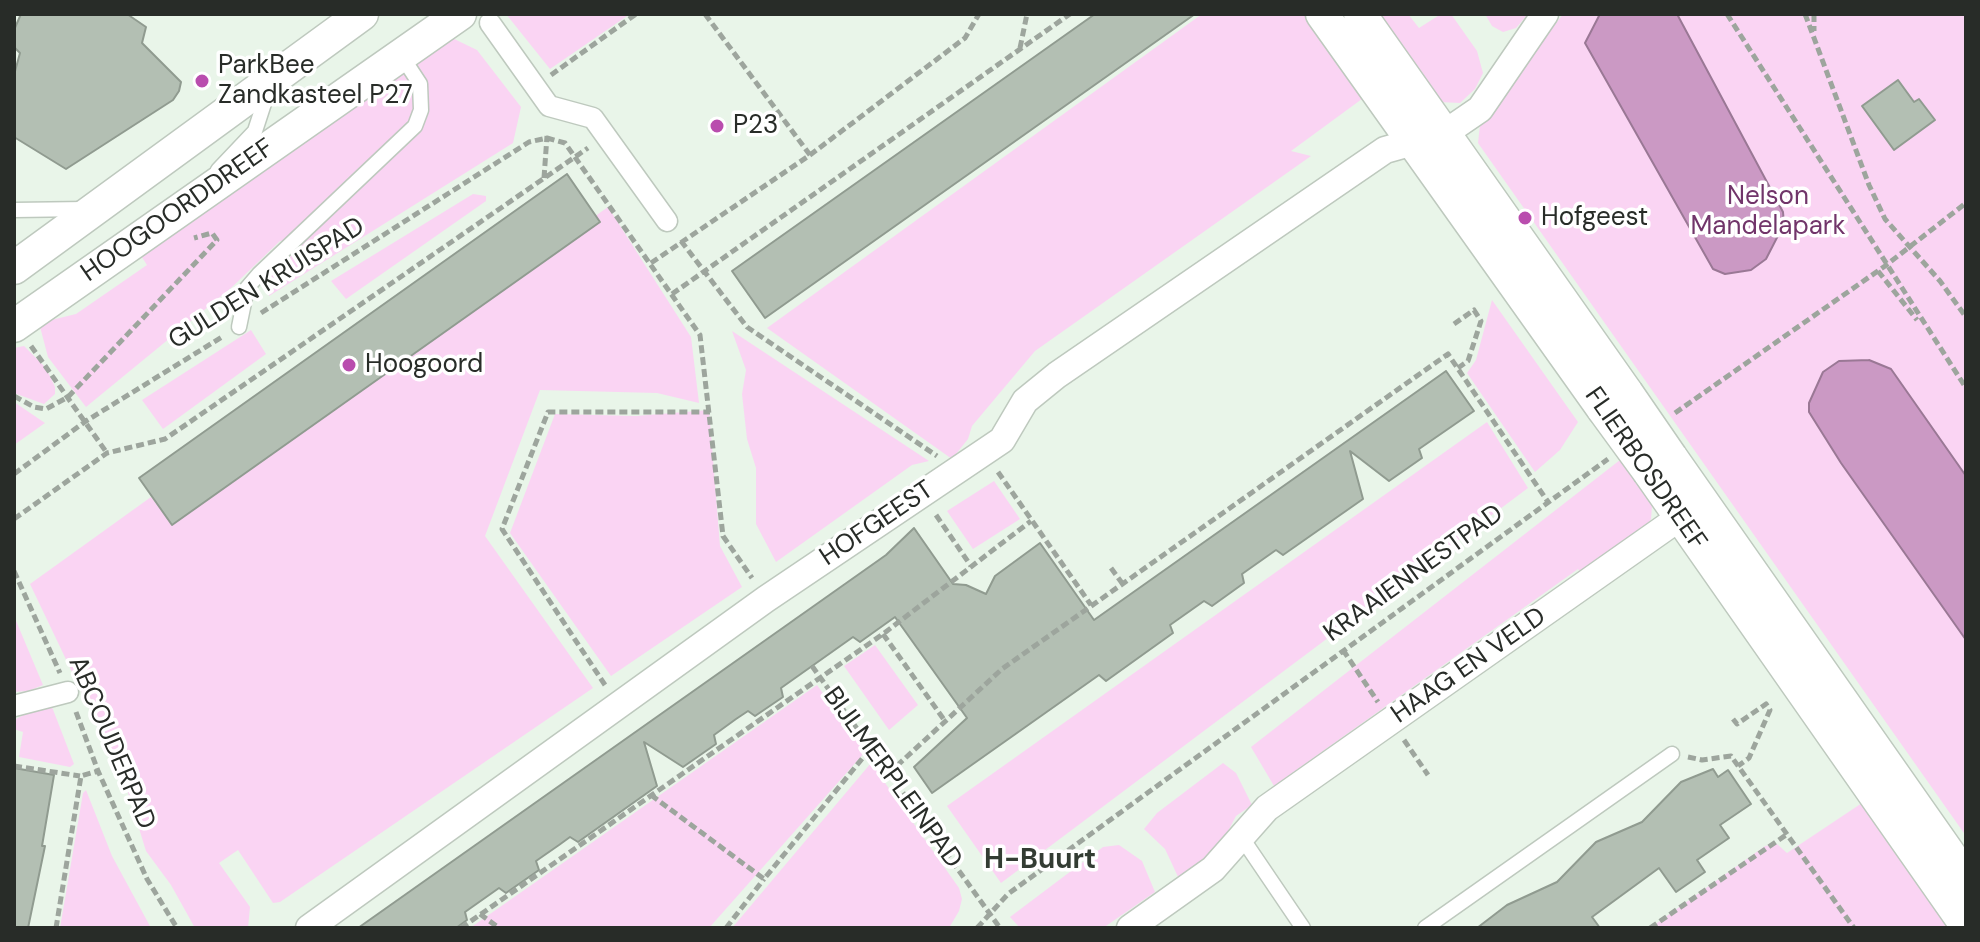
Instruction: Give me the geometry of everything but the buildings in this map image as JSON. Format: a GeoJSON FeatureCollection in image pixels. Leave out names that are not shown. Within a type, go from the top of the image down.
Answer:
{"type":"FeatureCollection","features":[{"type":"Feature","properties":{"kind":"street","name":"HOOGOORDDREEF"},"geometry":{"type":"LineString","coordinates":[[14,268],[362,14]]}},
{"type":"Feature","properties":{"kind":"street","name":"FLIERBOSDREEF"},"geometry":{"type":"LineString","coordinates":[[1322,14],[1413,143],[1615,401]]}},
{"type":"Feature","properties":{"kind":"street","name":"FLIERBOSDREEF"},"geometry":{"type":"LineString","coordinates":[[1360,14],[1445,133],[1615,401],[1691,510],[1966,925]]}},
{"type":"Feature","properties":{"kind":"street"},"geometry":{"type":"LineString","coordinates":[[1445,133],[1480,109],[1545,14]]}},
{"type":"Feature","properties":{"kind":"street","name":"HOOGOORDDREEF"},"geometry":{"type":"LineString","coordinates":[[22,328],[198,196],[401,55],[475,18]]}},
{"type":"Feature","properties":{"kind":"street"},"geometry":{"type":"LineString","coordinates":[[475,18],[549,106],[593,118],[667,221]]}},
{"type":"Feature","properties":{"kind":"street","name":"HOFGEEST"},"geometry":{"type":"LineString","coordinates":[[309,928],[766,599],[984,451],[1010,431],[1025,401],[1057,375],[1385,150],[1445,133]]}},
{"type":"Feature","properties":{"kind":"street","name":"FLIERBOSDREEF"},"geometry":{"type":"LineString","coordinates":[[1691,510],[1966,878]]}},
{"type":"Feature","properties":{"kind":"street","name":"HAAG EN VELD"},"geometry":{"type":"LineString","coordinates":[[1130,928],[1213,869],[1267,808],[1691,510]]}},
{"type":"Feature","properties":{"kind":"street"},"geometry":{"type":"LineString","coordinates":[[14,706],[68,692]]}},
{"type":"Feature","properties":{"kind":"lane"},"geometry":{"type":"LineString","coordinates":[[239,327],[247,288],[259,274],[415,126],[421,110],[420,84],[401,55]]}},
{"type":"Feature","properties":{"kind":"lane"},"geometry":{"type":"LineString","coordinates":[[198,196],[230,154],[255,131],[272,78]]}},
{"type":"Feature","properties":{"kind":"lane"},"geometry":{"type":"LineString","coordinates":[[14,210],[94,209]]}},
{"type":"Feature","properties":{"kind":"lane"},"geometry":{"type":"LineString","coordinates":[[1425,928],[1672,754]]}},
{"type":"Feature","properties":{"kind":"lane"},"geometry":{"type":"LineString","coordinates":[[1242,838],[1303,928]]}},
{"type":"Feature","properties":{"kind":"path"},"geometry":{"type":"LineString","coordinates":[[534,87],[636,14]]}},
{"type":"Feature","properties":{"kind":"path"},"geometry":{"type":"LineString","coordinates":[[705,14],[810,155]]}},
{"type":"Feature","properties":{"kind":"path"},"geometry":{"type":"LineString","coordinates":[[651,263],[810,155],[965,38],[979,14]]}},
{"type":"Feature","properties":{"kind":"path"},"geometry":{"type":"LineString","coordinates":[[1020,48],[1027,14]]}},
{"type":"Feature","properties":{"kind":"path"},"geometry":{"type":"LineString","coordinates":[[672,294],[1070,14]]}},
{"type":"Feature","properties":{"kind":"path"},"geometry":{"type":"LineString","coordinates":[[1727,14],[1966,390]]}},
{"type":"Feature","properties":{"kind":"path"},"geometry":{"type":"LineString","coordinates":[[1805,14],[1869,185],[1885,219],[1966,317]]}},
{"type":"Feature","properties":{"kind":"path"},"geometry":{"type":"LineString","coordinates":[[1814,14],[1814,36]]}},
{"type":"Feature","properties":{"kind":"path"},"geometry":{"type":"LineString","coordinates":[[544,179],[549,106]]}},
{"type":"Feature","properties":{"kind":"path"},"geometry":{"type":"LineString","coordinates":[[14,519],[107,453],[165,439],[606,136]]}},
{"type":"Feature","properties":{"kind":"path"},"geometry":{"type":"LineString","coordinates":[[547,138],[565,143],[576,157],[700,335],[723,536],[766,599]]}},
{"type":"Feature","properties":{"kind":"path","name":"GULDEN KRUISPAD"},"geometry":{"type":"LineString","coordinates":[[14,474],[86,421],[529,142],[547,138]]}},
{"type":"Feature","properties":{"kind":"path"},"geometry":{"type":"LineString","coordinates":[[1664,420],[1885,266],[1966,203]]}},
{"type":"Feature","properties":{"kind":"path"},"geometry":{"type":"LineString","coordinates":[[667,221],[747,327],[958,470]]}},
{"type":"Feature","properties":{"kind":"path"},"geometry":{"type":"LineString","coordinates":[[14,396],[34,407],[46,409],[68,397],[217,240],[212,233],[191,239]]}},
{"type":"Feature","properties":{"kind":"path"},"geometry":{"type":"LineString","coordinates":[[1878,271],[1912,312],[1966,390]]}},
{"type":"Feature","properties":{"kind":"path"},"geometry":{"type":"LineString","coordinates":[[1454,324],[1474,310],[1481,321],[1468,361],[1458,368]]}},
{"type":"Feature","properties":{"kind":"path"},"geometry":{"type":"LineString","coordinates":[[22,328],[107,453]]}},
{"type":"Feature","properties":{"kind":"path"},"geometry":{"type":"LineString","coordinates":[[888,774],[1002,669],[1448,354],[1548,502]]}},
{"type":"Feature","properties":{"kind":"path"},"geometry":{"type":"LineString","coordinates":[[619,705],[502,529],[548,412],[710,412]]}},
{"type":"Feature","properties":{"kind":"path"},"geometry":{"type":"LineString","coordinates":[[984,451],[1091,605]]}},
{"type":"Feature","properties":{"kind":"path","name":"KRAAIENNESTPAD"},"geometry":{"type":"LineString","coordinates":[[977,928],[1008,894],[1618,451]]}},
{"type":"Feature","properties":{"kind":"path"},"geometry":{"type":"LineString","coordinates":[[922,494],[971,566]]}},
{"type":"Feature","properties":{"kind":"path"},"geometry":{"type":"LineString","coordinates":[[461,928],[883,634],[1031,521]]}},
{"type":"Feature","properties":{"kind":"path"},"geometry":{"type":"LineString","coordinates":[[1111,568],[1122,583]]}},
{"type":"Feature","properties":{"kind":"path","name":"ABCOUDERPAD"},"geometry":{"type":"LineString","coordinates":[[14,571],[147,879],[177,928]]}},
{"type":"Feature","properties":{"kind":"path"},"geometry":{"type":"LineString","coordinates":[[883,634],[945,722]]}},
{"type":"Feature","properties":{"kind":"path","name":"BIJLMERPLEINPAD"},"geometry":{"type":"LineString","coordinates":[[812,666],[1000,928]]}},
{"type":"Feature","properties":{"kind":"path"},"geometry":{"type":"LineString","coordinates":[[1733,719],[1737,724],[1766,704],[1770,710],[1749,758],[1738,766]]}},
{"type":"Feature","properties":{"kind":"path"},"geometry":{"type":"LineString","coordinates":[[726,928],[870,749]]}},
{"type":"Feature","properties":{"kind":"path"},"geometry":{"type":"LineString","coordinates":[[1672,754],[1702,760],[1731,756],[1854,928]]}},
{"type":"Feature","properties":{"kind":"path"},"geometry":{"type":"LineString","coordinates":[[14,766],[81,776],[98,771]]}},
{"type":"Feature","properties":{"kind":"path"},"geometry":{"type":"LineString","coordinates":[[56,928],[81,776]]}},
{"type":"Feature","properties":{"kind":"path"},"geometry":{"type":"LineString","coordinates":[[651,795],[764,879]]}},
{"type":"Feature","properties":{"kind":"path"},"geometry":{"type":"LineString","coordinates":[[1650,928],[1786,835]]}},
{"type":"Feature","properties":{"kind":"path"},"geometry":{"type":"LineString","coordinates":[[480,914],[499,928]]}},
{"type":"Feature","properties":{"kind":"green space"},"geometry":{"type":"Polygon","coordinates":[[[506,14],[630,14],[550,69],[506,14]]]}},
{"type":"Feature","properties":{"kind":"green space"},"geometry":{"type":"Polygon","coordinates":[[[1202,14],[1310,14],[1366,96],[1291,151],[1311,156],[1035,351],[972,426],[968,439],[952,459],[767,328],[1202,14]]]}},
{"type":"Feature","properties":{"kind":"green space"},"geometry":{"type":"Polygon","coordinates":[[[1375,14],[1408,14],[1419,28],[1441,14],[1451,14],[1477,51],[1483,73],[1475,89],[1460,103],[1439,102],[1375,14]]]}},
{"type":"Feature","properties":{"kind":"green space"},"geometry":{"type":"Polygon","coordinates":[[[1485,14],[1528,14],[1516,28],[1503,32],[1492,26],[1485,14]]]}},
{"type":"Feature","properties":{"kind":"green space","name":"Nelson Mandelapark"},"geometry":{"type":"Polygon","coordinates":[[[1563,14],[1966,14],[1966,836],[1478,143],[1480,125],[1563,14]]]}},
{"type":"Feature","properties":{"kind":"green space"},"geometry":{"type":"Polygon","coordinates":[[[448,36],[477,50],[521,107],[513,143],[269,296],[268,279],[305,242],[280,241],[231,288],[86,407],[48,357],[39,323],[76,314],[147,265],[138,251],[448,36]]]}},
{"type":"Feature","properties":{"kind":"green space"},"geometry":{"type":"Polygon","coordinates":[[[473,194],[486,196],[486,201],[346,299],[331,281],[473,194]]]}},
{"type":"Feature","properties":{"kind":"green space"},"geometry":{"type":"Polygon","coordinates":[[[608,207],[691,337],[699,403],[657,393],[540,390],[485,536],[593,688],[280,902],[273,903],[238,850],[219,863],[250,907],[248,928],[195,928],[171,885],[146,851],[125,783],[30,584],[151,497],[168,519],[608,207]]]}},
{"type":"Feature","properties":{"kind":"green space"},"geometry":{"type":"Polygon","coordinates":[[[1492,300],[1578,422],[1560,450],[1535,472],[1467,373],[1476,360],[1492,300]]]}},
{"type":"Feature","properties":{"kind":"green space"},"geometry":{"type":"Polygon","coordinates":[[[251,330],[266,354],[163,429],[142,400],[251,330]]]}},
{"type":"Feature","properties":{"kind":"green space"},"geometry":{"type":"Polygon","coordinates":[[[732,331],[929,461],[912,465],[776,562],[756,524],[756,468],[747,439],[742,394],[746,370],[732,331]]]}},
{"type":"Feature","properties":{"kind":"green space"},"geometry":{"type":"Polygon","coordinates":[[[24,346],[46,368],[55,387],[55,394],[44,404],[14,393],[14,348],[24,346]]]}},
{"type":"Feature","properties":{"kind":"green space"},"geometry":{"type":"Polygon","coordinates":[[[14,402],[45,423],[14,445],[14,402]]]}},
{"type":"Feature","properties":{"kind":"green space"},"geometry":{"type":"Polygon","coordinates":[[[709,410],[720,546],[742,587],[611,676],[510,533],[555,414],[636,416],[709,410]]]}},
{"type":"Feature","properties":{"kind":"green space"},"geometry":{"type":"Polygon","coordinates":[[[1487,422],[1528,488],[1001,883],[947,806],[1487,422]]]}},
{"type":"Feature","properties":{"kind":"green space"},"geometry":{"type":"Polygon","coordinates":[[[1620,460],[1652,506],[1651,519],[1633,547],[1591,586],[1578,569],[1274,786],[1251,747],[1620,460]]]}},
{"type":"Feature","properties":{"kind":"green space"},"geometry":{"type":"Polygon","coordinates":[[[994,481],[1020,519],[973,549],[947,511],[994,481]]]}},
{"type":"Feature","properties":{"kind":"green space"},"geometry":{"type":"Polygon","coordinates":[[[14,616],[43,685],[28,691],[14,692],[14,616]]]}},
{"type":"Feature","properties":{"kind":"green space"},"geometry":{"type":"Polygon","coordinates":[[[875,645],[918,705],[889,730],[844,666],[875,645]]]}},
{"type":"Feature","properties":{"kind":"green space"},"geometry":{"type":"Polygon","coordinates":[[[817,685],[865,752],[709,928],[470,928],[817,685]]]}},
{"type":"Feature","properties":{"kind":"green space"},"geometry":{"type":"Polygon","coordinates":[[[52,707],[74,764],[70,767],[19,757],[23,732],[14,729],[14,720],[37,708],[52,707]]]}},
{"type":"Feature","properties":{"kind":"green space"},"geometry":{"type":"Polygon","coordinates":[[[871,763],[959,888],[962,899],[959,911],[949,928],[732,928],[871,763]]]}},
{"type":"Feature","properties":{"kind":"green space"},"geometry":{"type":"Polygon","coordinates":[[[1223,763],[1236,773],[1252,805],[1236,816],[1216,854],[1180,881],[1165,849],[1144,829],[1157,813],[1223,763]]]}},
{"type":"Feature","properties":{"kind":"green space"},"geometry":{"type":"Polygon","coordinates":[[[86,790],[112,856],[151,928],[60,928],[86,790]]]}},
{"type":"Feature","properties":{"kind":"green space"},"geometry":{"type":"Polygon","coordinates":[[[1862,803],[1946,925],[1941,928],[1650,928],[1765,846],[1777,844],[1787,853],[1862,803]]]}},
{"type":"Feature","properties":{"kind":"green space"},"geometry":{"type":"Polygon","coordinates":[[[1119,845],[1142,861],[1155,892],[1103,928],[1020,928],[1010,917],[1103,847],[1119,845]]]}},
{"type":"Feature","properties":{"kind":"shaded area"},"geometry":{"type":"Polygon","coordinates":[[[1600,14],[1677,14],[1783,212],[1784,224],[1766,259],[1751,270],[1725,274],[1713,269],[1585,43],[1600,14]]]}},
{"type":"Feature","properties":{"kind":"shaded area"},"geometry":{"type":"Polygon","coordinates":[[[1869,360],[1891,369],[1966,476],[1966,640],[1841,463],[1809,412],[1809,403],[1823,372],[1839,361],[1869,360]]]}},
{"type":"Feature","properties":{"kind":"place","name":"ParkBee Zandkasteel P27"},"geometry":{"type":"Point","coordinates":[202,81]}},
{"type":"Feature","properties":{"kind":"place","name":"P23"},"geometry":{"type":"Point","coordinates":[717,126]}},
{"type":"Feature","properties":{"kind":"place","name":"Hofgeest"},"geometry":{"type":"Point","coordinates":[1525,218]}},
{"type":"Feature","properties":{"kind":"place","name":"Hoogoord"},"geometry":{"type":"Point","coordinates":[349,365]}},
{"type":"Feature","properties":{"kind":"district","name":"H-Buurt"},"geometry":{"type":"Point","coordinates":[1040,861]}}]}
